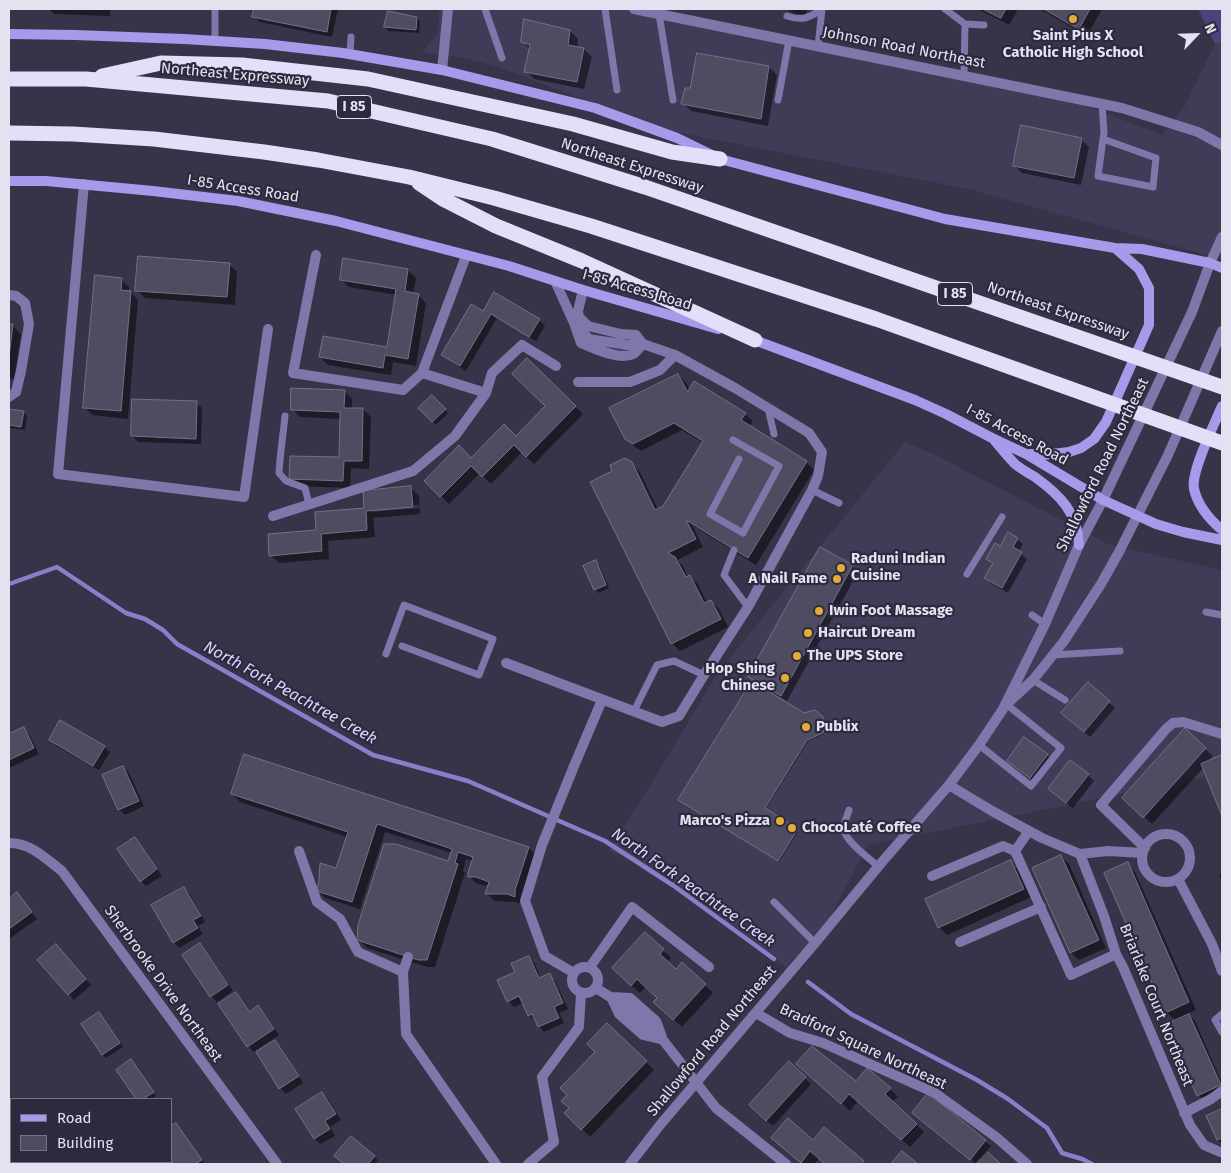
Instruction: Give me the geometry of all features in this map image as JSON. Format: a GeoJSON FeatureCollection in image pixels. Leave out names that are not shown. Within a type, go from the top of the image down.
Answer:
{"type":"FeatureCollection","features":[{"type":"Feature","properties":{"kind":"highway"},"geometry":{"type":"LineString","coordinates":[[86,79],[161,63],[242,65],[368,79],[573,124],[672,152],[720,159]]}},
{"type":"Feature","properties":{"kind":"highway","name":"Northeast Expressway"},"geometry":{"type":"LineString","coordinates":[[9,79],[86,79],[328,101],[492,139],[645,187],[1222,387]]}},
{"type":"Feature","properties":{"kind":"highway"},"geometry":{"type":"LineString","coordinates":[[9,133],[73,134],[154,139],[310,159],[409,177],[494,198],[551,214],[876,319],[1222,443]]}},
{"type":"Feature","properties":{"kind":"highway"},"geometry":{"type":"LineString","coordinates":[[409,177],[443,199],[496,226],[582,261],[755,340]]}},
{"type":"Feature","properties":{"kind":"main road"},"geometry":{"type":"LineString","coordinates":[[9,34],[75,35],[265,44],[350,54],[442,70],[596,108],[677,138],[720,159],[945,219],[1115,248],[1142,249],[1210,263],[1222,268]]}},
{"type":"Feature","properties":{"kind":"main road","name":"I-85 Access Road"},"geometry":{"type":"LineString","coordinates":[[9,181],[46,180],[238,201],[336,221],[509,266],[583,290],[755,340],[915,400],[1026,454],[1103,500],[1156,524],[1222,540]]}},
{"type":"Feature","properties":{"kind":"main road"},"geometry":{"type":"LineString","coordinates":[[1026,454],[1043,456],[1058,454],[1081,448],[1094,439],[1106,422],[1149,326],[1150,288],[1139,269],[1115,248]]}},
{"type":"Feature","properties":{"kind":"main road"},"geometry":{"type":"LineString","coordinates":[[1222,406],[1195,471],[1193,488],[1201,507],[1222,530]]}},
{"type":"Feature","properties":{"kind":"main road"},"geometry":{"type":"LineString","coordinates":[[992,438],[1015,464],[1037,478],[1063,501],[1075,519],[1079,545]]}},
{"type":"Feature","properties":{"kind":"street"},"geometry":{"type":"LineString","coordinates":[[442,70],[448,9]]}},
{"type":"Feature","properties":{"kind":"street","name":"Johnson Road Northeast"},"geometry":{"type":"LineString","coordinates":[[634,9],[1122,108],[1198,132],[1222,145]]}},
{"type":"Feature","properties":{"kind":"street"},"geometry":{"type":"LineString","coordinates":[[84,184],[58,474],[244,497],[268,330]]}},
{"type":"Feature","properties":{"kind":"street","name":"Shallowford Road Northeast"},"geometry":{"type":"LineString","coordinates":[[630,1164],[660,1125],[878,866],[949,785],[979,745],[1006,704],[1045,624],[1079,545],[1103,500],[1192,312],[1222,237]]}},
{"type":"Feature","properties":{"kind":"street"},"geometry":{"type":"LineString","coordinates":[[316,255],[293,373],[403,390],[422,373],[466,256]]}},
{"type":"Feature","properties":{"kind":"street"},"geometry":{"type":"LineString","coordinates":[[555,281],[574,322],[581,343],[612,355],[625,356],[634,355],[643,344]]}},
{"type":"Feature","properties":{"kind":"street"},"geometry":{"type":"LineString","coordinates":[[583,290],[578,311],[579,318],[588,326],[636,335],[643,344]]}},
{"type":"Feature","properties":{"kind":"street"},"geometry":{"type":"LineString","coordinates":[[9,295],[16,296],[25,303],[29,324],[16,392],[9,397]]}},
{"type":"Feature","properties":{"kind":"street"},"geometry":{"type":"LineString","coordinates":[[506,663],[662,722],[679,716],[748,608],[818,476],[822,452],[809,432],[675,355],[643,344],[627,345],[589,339],[574,322]]}},
{"type":"Feature","properties":{"kind":"street","name":"Shallowford Road Northeast"},"geometry":{"type":"LineString","coordinates":[[1006,704],[1033,680],[1053,655],[1101,584],[1168,455],[1222,331]]}},
{"type":"Feature","properties":{"kind":"street"},"geometry":{"type":"LineString","coordinates":[[612,355],[612,343],[615,332]]}},
{"type":"Feature","properties":{"kind":"street"},"geometry":{"type":"LineString","coordinates":[[273,516],[413,471],[455,436],[486,393],[492,373],[522,345],[556,366]]}},
{"type":"Feature","properties":{"kind":"street"},"geometry":{"type":"LineString","coordinates":[[578,382],[630,382],[660,370],[675,355]]}},
{"type":"Feature","properties":{"kind":"street"},"geometry":{"type":"LineString","coordinates":[[422,373],[486,393]]}},
{"type":"Feature","properties":{"kind":"street"},"geometry":{"type":"LineString","coordinates":[[574,973],[545,956],[525,901],[542,846],[602,700]]}},
{"type":"Feature","properties":{"kind":"street"},"geometry":{"type":"LineString","coordinates":[[1144,850],[1101,805],[1166,728],[1173,723],[1183,722],[1222,734]]}},
{"type":"Feature","properties":{"kind":"street"},"geometry":{"type":"LineString","coordinates":[[949,785],[1042,838],[1080,854],[1144,850]]}},
{"type":"Feature","properties":{"kind":"street"},"geometry":{"type":"LineString","coordinates":[[1015,851],[1029,831]]}},
{"type":"Feature","properties":{"kind":"street"},"geometry":{"type":"LineString","coordinates":[[1164,834],[1172,835],[1185,843],[1189,850],[1188,866],[1178,879],[1163,882],[1148,874],[1144,868],[1142,860],[1144,850],[1151,840],[1157,836],[1164,834]]}},
{"type":"Feature","properties":{"kind":"street","name":"Sherbrooke Drive Northeast"},"geometry":{"type":"LineString","coordinates":[[9,844],[17,843],[34,849],[62,871],[277,1164]]}},
{"type":"Feature","properties":{"kind":"street"},"geometry":{"type":"LineString","coordinates":[[932,876],[1004,846],[1015,851],[1071,975],[1116,954]]}},
{"type":"Feature","properties":{"kind":"street"},"geometry":{"type":"LineString","coordinates":[[299,851],[317,902],[340,919],[358,952],[403,972]]}},
{"type":"Feature","properties":{"kind":"street","name":"Briarlake Court Northeast"},"geometry":{"type":"LineString","coordinates":[[1080,854],[1104,916],[1116,954],[1184,1113],[1204,1145],[1222,1152]]}},
{"type":"Feature","properties":{"kind":"street"},"geometry":{"type":"LineString","coordinates":[[1178,879],[1212,944],[1222,971]]}},
{"type":"Feature","properties":{"kind":"street"},"geometry":{"type":"LineString","coordinates":[[960,942],[1041,906]]}},
{"type":"Feature","properties":{"kind":"street"},"geometry":{"type":"LineString","coordinates":[[590,967],[632,907],[709,967]]}},
{"type":"Feature","properties":{"kind":"street"},"geometry":{"type":"LineString","coordinates":[[408,957],[403,972],[406,1034],[496,1164]]}},
{"type":"Feature","properties":{"kind":"street"},"geometry":{"type":"LineString","coordinates":[[581,967],[590,967],[598,976],[598,984],[589,993],[581,993],[574,986],[572,977],[581,967]]}},
{"type":"Feature","properties":{"kind":"street"},"geometry":{"type":"LineString","coordinates":[[596,988],[626,1007],[663,1040],[716,1108],[786,1164]]}},
{"type":"Feature","properties":{"kind":"street"},"geometry":{"type":"LineString","coordinates":[[528,1164],[554,1142],[542,1077],[578,1027],[581,993]]}},
{"type":"Feature","properties":{"kind":"street","name":"Bradford Square Northeast"},"geometry":{"type":"LineString","coordinates":[[756,1013],[790,1033],[823,1043],[935,1093],[996,1137],[1027,1164]]}},
{"type":"Feature","properties":{"kind":"street"},"geometry":{"type":"LineString","coordinates":[[1184,1113],[1222,1091]]}},
{"type":"Feature","properties":{"kind":"lane"},"geometry":{"type":"LineString","coordinates":[[215,9],[215,41]]}},
{"type":"Feature","properties":{"kind":"lane"},"geometry":{"type":"LineString","coordinates":[[485,9],[502,58]]}},
{"type":"Feature","properties":{"kind":"lane"},"geometry":{"type":"LineString","coordinates":[[605,9],[617,90]]}},
{"type":"Feature","properties":{"kind":"lane"},"geometry":{"type":"LineString","coordinates":[[787,16],[798,20],[810,17],[822,9]]}},
{"type":"Feature","properties":{"kind":"lane"},"geometry":{"type":"LineString","coordinates":[[818,47],[822,9]]}},
{"type":"Feature","properties":{"kind":"lane"},"geometry":{"type":"LineString","coordinates":[[945,9],[964,24],[984,25]]}},
{"type":"Feature","properties":{"kind":"lane"},"geometry":{"type":"LineString","coordinates":[[658,14],[673,100]]}},
{"type":"Feature","properties":{"kind":"lane"},"geometry":{"type":"LineString","coordinates":[[964,24],[964,75]]}},
{"type":"Feature","properties":{"kind":"lane"},"geometry":{"type":"LineString","coordinates":[[350,54],[351,37]]}},
{"type":"Feature","properties":{"kind":"lane"},"geometry":{"type":"LineString","coordinates":[[778,100],[789,40]]}},
{"type":"Feature","properties":{"kind":"lane"},"geometry":{"type":"LineString","coordinates":[[1102,104],[1104,132],[1103,139],[1098,176],[1153,187],[1156,158],[1103,139]]}},
{"type":"Feature","properties":{"kind":"lane"},"geometry":{"type":"LineString","coordinates":[[768,408],[774,434]]}},
{"type":"Feature","properties":{"kind":"lane"},"geometry":{"type":"LineString","coordinates":[[285,416],[279,474],[286,481],[305,488],[309,504]]}},
{"type":"Feature","properties":{"kind":"lane"},"geometry":{"type":"LineString","coordinates":[[733,440],[780,466],[743,532],[710,514],[739,459]]}},
{"type":"Feature","properties":{"kind":"lane"},"geometry":{"type":"LineString","coordinates":[[812,490],[839,503]]}},
{"type":"Feature","properties":{"kind":"lane"},"geometry":{"type":"LineString","coordinates":[[967,574],[1002,517]]}},
{"type":"Feature","properties":{"kind":"lane"},"geometry":{"type":"LineString","coordinates":[[734,550],[724,575],[748,608]]}},
{"type":"Feature","properties":{"kind":"lane"},"geometry":{"type":"LineString","coordinates":[[386,654],[404,605],[493,638],[479,675],[402,646]]}},
{"type":"Feature","properties":{"kind":"lane"},"geometry":{"type":"LineString","coordinates":[[1206,612],[1222,615]]}},
{"type":"Feature","properties":{"kind":"lane"},"geometry":{"type":"LineString","coordinates":[[1032,615],[1045,624]]}},
{"type":"Feature","properties":{"kind":"lane"},"geometry":{"type":"LineString","coordinates":[[1053,655],[1120,651]]}},
{"type":"Feature","properties":{"kind":"lane"},"geometry":{"type":"LineString","coordinates":[[634,711],[657,665],[674,661],[704,675]]}},
{"type":"Feature","properties":{"kind":"lane"},"geometry":{"type":"LineString","coordinates":[[1033,680],[1065,700]]}},
{"type":"Feature","properties":{"kind":"lane"},"geometry":{"type":"LineString","coordinates":[[979,745],[1031,786],[1061,748],[1006,704]]}},
{"type":"Feature","properties":{"kind":"lane"},"geometry":{"type":"LineString","coordinates":[[849,810],[844,822],[844,833],[862,853],[878,866]]}},
{"type":"Feature","properties":{"kind":"lane"},"geometry":{"type":"LineString","coordinates":[[774,902],[815,943]]}},
{"type":"Feature","properties":{"kind":"lane"},"geometry":{"type":"LineString","coordinates":[[1222,1014],[1215,1020],[1222,1032]]}},
{"type":"Feature","properties":{"kind":"shaded area"},"geometry":{"type":"Polygon","coordinates":[[[439,9],[629,9],[850,57],[1071,100],[1162,135],[1184,108],[1215,44],[1222,42],[1222,259],[968,189],[655,128],[510,71],[466,58],[422,53],[438,32],[439,9]]]}},
{"type":"Feature","properties":{"kind":"shaded area"},"geometry":{"type":"Polygon","coordinates":[[[1198,9],[1222,9],[1222,42],[1215,44],[1198,9]]]}},
{"type":"Feature","properties":{"kind":"shaded area"},"geometry":{"type":"Polygon","coordinates":[[[905,442],[935,455],[1110,545],[1222,570],[1222,774],[868,845],[827,923],[786,967],[649,868],[609,851],[716,675],[905,442]]]}},
{"type":"Feature","properties":{"kind":"building"},"geometry":{"type":"Polygon","coordinates":[[[254,9],[331,9],[327,32],[252,17],[254,9]]]}},
{"type":"Feature","properties":{"kind":"building","name":"Saint Pius X Catholic High School"},"geometry":{"type":"Polygon","coordinates":[[[983,9],[1006,9],[1001,18],[983,9]]]}},
{"type":"Feature","properties":{"kind":"building","name":"Saint Pius X Catholic High School"},"geometry":{"type":"Polygon","coordinates":[[[1044,9],[1090,9],[1079,29],[1044,9]]]}},
{"type":"Feature","properties":{"kind":"building"},"geometry":{"type":"Polygon","coordinates":[[[388,11],[417,17],[416,30],[384,27],[388,11]]]}},
{"type":"Feature","properties":{"kind":"building"},"geometry":{"type":"Polygon","coordinates":[[[524,19],[570,30],[568,45],[584,48],[577,82],[524,72],[530,45],[521,42],[524,19]]]}},
{"type":"Feature","properties":{"kind":"building"},"geometry":{"type":"Polygon","coordinates":[[[697,53],[769,66],[761,119],[681,104],[685,88],[690,88],[697,53]]]}},
{"type":"Feature","properties":{"kind":"building"},"geometry":{"type":"Polygon","coordinates":[[[1021,125],[1082,138],[1074,178],[1013,166],[1021,125]]]}},
{"type":"Feature","properties":{"kind":"building"},"geometry":{"type":"Polygon","coordinates":[[[138,256],[230,263],[227,297],[135,291],[138,256]]]}},
{"type":"Feature","properties":{"kind":"building"},"geometry":{"type":"Polygon","coordinates":[[[343,258],[408,269],[405,291],[419,294],[408,359],[385,355],[383,368],[319,357],[323,336],[387,347],[396,289],[340,280],[343,258]]]}},
{"type":"Feature","properties":{"kind":"building"},"geometry":{"type":"Polygon","coordinates":[[[95,275],[122,278],[121,290],[131,291],[121,411],[83,408],[95,275]]]}},
{"type":"Feature","properties":{"kind":"building"},"geometry":{"type":"Polygon","coordinates":[[[494,292],[540,319],[529,337],[491,314],[460,366],[441,355],[471,304],[483,311],[494,292]]]}},
{"type":"Feature","properties":{"kind":"building"},"geometry":{"type":"Polygon","coordinates":[[[9,324],[13,324],[9,357],[9,324]]]}},
{"type":"Feature","properties":{"kind":"building"},"geometry":{"type":"Polygon","coordinates":[[[527,358],[576,406],[526,457],[514,445],[482,477],[471,466],[440,497],[424,481],[459,445],[471,458],[504,424],[516,436],[545,406],[512,374],[527,358]]]}},
{"type":"Feature","properties":{"kind":"building"},"geometry":{"type":"Polygon","coordinates":[[[678,374],[687,391],[694,381],[746,413],[741,420],[807,461],[748,558],[686,520],[696,539],[668,553],[675,557],[686,577],[690,575],[704,603],[711,600],[721,619],[671,644],[590,482],[612,471],[610,465],[625,458],[632,462],[655,510],[663,506],[703,441],[674,423],[633,444],[625,439],[609,408],[678,374]]]}},
{"type":"Feature","properties":{"kind":"building"},"geometry":{"type":"Polygon","coordinates":[[[291,388],[345,390],[344,408],[363,408],[362,461],[344,461],[343,481],[289,479],[290,456],[339,457],[340,412],[291,410],[291,388]]]}},
{"type":"Feature","properties":{"kind":"building"},"geometry":{"type":"Polygon","coordinates":[[[432,395],[446,409],[432,422],[418,408],[432,395]]]}},
{"type":"Feature","properties":{"kind":"building"},"geometry":{"type":"Polygon","coordinates":[[[132,399],[197,401],[196,439],[131,436],[132,399]]]}},
{"type":"Feature","properties":{"kind":"building"},"geometry":{"type":"Polygon","coordinates":[[[9,409],[24,411],[21,427],[9,425],[9,409]]]}},
{"type":"Feature","properties":{"kind":"building"},"geometry":{"type":"Polygon","coordinates":[[[411,486],[413,507],[366,511],[367,530],[321,534],[322,551],[269,556],[268,534],[316,530],[315,512],[364,508],[363,491],[411,486]]]}},
{"type":"Feature","properties":{"kind":"building"},"geometry":{"type":"Polygon","coordinates":[[[1008,532],[1018,538],[1013,547],[1022,552],[1002,588],[984,578],[993,563],[986,559],[995,543],[1000,546],[1008,532]]]}},
{"type":"Feature","properties":{"kind":"building"},"geometry":{"type":"Polygon","coordinates":[[[820,547],[853,565],[781,696],[748,677],[820,547]]]}},
{"type":"Feature","properties":{"kind":"building"},"geometry":{"type":"Polygon","coordinates":[[[596,560],[606,585],[594,590],[583,566],[596,560]]]}},
{"type":"Feature","properties":{"kind":"building"},"geometry":{"type":"Polygon","coordinates":[[[752,681],[804,713],[815,710],[823,717],[825,727],[823,733],[807,740],[765,808],[798,829],[778,861],[678,800],[752,681]]]}},
{"type":"Feature","properties":{"kind":"building"},"geometry":{"type":"Polygon","coordinates":[[[1088,682],[1110,701],[1084,732],[1061,713],[1088,682]]]}},
{"type":"Feature","properties":{"kind":"building"},"geometry":{"type":"Polygon","coordinates":[[[60,720],[105,746],[93,766],[49,740],[60,720]]]}},
{"type":"Feature","properties":{"kind":"building"},"geometry":{"type":"Polygon","coordinates":[[[24,727],[34,748],[9,760],[9,734],[24,727]]]}},
{"type":"Feature","properties":{"kind":"building"},"geometry":{"type":"Polygon","coordinates":[[[1185,728],[1206,748],[1143,818],[1122,798],[1185,728]]]}},
{"type":"Feature","properties":{"kind":"building"},"geometry":{"type":"Polygon","coordinates":[[[1024,737],[1048,754],[1030,778],[1007,761],[1024,737]]]}},
{"type":"Feature","properties":{"kind":"building"},"geometry":{"type":"Polygon","coordinates":[[[244,754],[529,847],[515,890],[515,897],[507,894],[485,894],[489,882],[476,877],[468,877],[473,857],[458,852],[455,863],[458,864],[427,960],[418,960],[357,940],[358,925],[384,844],[396,844],[448,861],[452,849],[377,824],[352,902],[316,891],[319,881],[320,863],[336,868],[348,832],[231,794],[244,754]]]}},
{"type":"Feature","properties":{"kind":"building"},"geometry":{"type":"Polygon","coordinates":[[[1222,755],[1222,816],[1201,764],[1222,755]]]}},
{"type":"Feature","properties":{"kind":"building"},"geometry":{"type":"Polygon","coordinates":[[[1070,760],[1089,774],[1066,803],[1048,789],[1070,760]]]}},
{"type":"Feature","properties":{"kind":"building"},"geometry":{"type":"Polygon","coordinates":[[[123,766],[139,801],[118,810],[102,775],[123,766]]]}},
{"type":"Feature","properties":{"kind":"building"},"geometry":{"type":"Polygon","coordinates":[[[135,837],[157,869],[140,882],[117,849],[135,837]]]}},
{"type":"Feature","properties":{"kind":"building"},"geometry":{"type":"Polygon","coordinates":[[[1061,855],[1099,940],[1070,953],[1032,868],[1061,855]]]}},
{"type":"Feature","properties":{"kind":"building"},"geometry":{"type":"Polygon","coordinates":[[[1011,860],[1024,889],[938,928],[925,899],[1011,860]]]}},
{"type":"Feature","properties":{"kind":"building"},"geometry":{"type":"Polygon","coordinates":[[[1128,862],[1189,1002],[1165,1013],[1104,873],[1128,862]]]}},
{"type":"Feature","properties":{"kind":"building"},"geometry":{"type":"Polygon","coordinates":[[[184,887],[201,916],[193,920],[198,928],[173,943],[151,905],[184,887]]]}},
{"type":"Feature","properties":{"kind":"building"},"geometry":{"type":"Polygon","coordinates":[[[17,892],[32,912],[9,929],[9,899],[17,892]]]}},
{"type":"Feature","properties":{"kind":"building"},"geometry":{"type":"Polygon","coordinates":[[[645,932],[664,949],[660,954],[676,969],[682,962],[706,984],[673,1020],[653,1002],[657,998],[637,979],[631,986],[612,968],[645,932]]]}},
{"type":"Feature","properties":{"kind":"building"},"geometry":{"type":"Polygon","coordinates":[[[200,943],[228,985],[210,997],[182,955],[200,943]]]}},
{"type":"Feature","properties":{"kind":"building"},"geometry":{"type":"Polygon","coordinates":[[[56,944],[86,979],[68,995],[37,960],[56,944]]]}},
{"type":"Feature","properties":{"kind":"building"},"geometry":{"type":"Polygon","coordinates":[[[529,956],[539,978],[550,973],[563,1003],[554,1007],[559,1018],[538,1027],[532,1014],[528,1016],[519,996],[507,1002],[497,980],[515,972],[511,964],[529,956]]]}},
{"type":"Feature","properties":{"kind":"building"},"geometry":{"type":"Polygon","coordinates":[[[236,992],[250,1012],[258,1005],[274,1029],[247,1047],[218,1004],[236,992]]]}},
{"type":"Feature","properties":{"kind":"building"},"geometry":{"type":"Polygon","coordinates":[[[99,1012],[120,1043],[102,1055],[81,1024],[99,1012]]]}},
{"type":"Feature","properties":{"kind":"building"},"geometry":{"type":"Polygon","coordinates":[[[1189,1014],[1221,1085],[1197,1096],[1165,1025],[1189,1014]]]}},
{"type":"Feature","properties":{"kind":"building"},"geometry":{"type":"Polygon","coordinates":[[[607,1023],[647,1061],[581,1130],[564,1113],[569,1108],[561,1101],[567,1095],[560,1088],[595,1052],[587,1044],[607,1023]]]}},
{"type":"Feature","properties":{"kind":"building"},"geometry":{"type":"Polygon","coordinates":[[[275,1040],[299,1076],[279,1089],[256,1052],[275,1040]]]}},
{"type":"Feature","properties":{"kind":"building"},"geometry":{"type":"Polygon","coordinates":[[[812,1046],[856,1081],[867,1068],[891,1088],[885,1094],[917,1124],[901,1140],[849,1094],[841,1104],[796,1064],[812,1046]]]}},
{"type":"Feature","properties":{"kind":"building"},"geometry":{"type":"Polygon","coordinates":[[[131,1059],[154,1092],[145,1098],[135,1098],[116,1070],[131,1059]]]}},
{"type":"Feature","properties":{"kind":"building"},"geometry":{"type":"Polygon","coordinates":[[[789,1061],[806,1077],[766,1121],[749,1105],[789,1061]]]}},
{"type":"Feature","properties":{"kind":"building"},"geometry":{"type":"Polygon","coordinates":[[[322,1092],[336,1114],[325,1121],[330,1129],[314,1139],[295,1109],[322,1092]]]}},
{"type":"Feature","properties":{"kind":"building"},"geometry":{"type":"Polygon","coordinates":[[[928,1093],[986,1140],[970,1160],[912,1113],[928,1093]]]}},
{"type":"Feature","properties":{"kind":"building"},"geometry":{"type":"Polygon","coordinates":[[[1222,1109],[1222,1138],[1217,1140],[1206,1116],[1222,1109]]]}},
{"type":"Feature","properties":{"kind":"building"},"geometry":{"type":"Polygon","coordinates":[[[788,1118],[813,1140],[824,1127],[864,1161],[861,1164],[825,1164],[810,1151],[801,1163],[771,1138],[788,1118]]]}},
{"type":"Feature","properties":{"kind":"building"},"geometry":{"type":"Polygon","coordinates":[[[176,1123],[202,1160],[195,1164],[174,1164],[172,1161],[172,1125],[176,1123]]]}},
{"type":"Feature","properties":{"kind":"building"},"geometry":{"type":"Polygon","coordinates":[[[351,1136],[375,1156],[368,1164],[344,1164],[334,1156],[351,1136]]]}},
{"type":"Feature","properties":{"kind":"building"},"geometry":{"type":"Polygon","coordinates":[[[902,1151],[918,1164],[891,1164],[902,1151]]]}},
{"type":"Feature","properties":{"kind":"building"},"geometry":{"type":"Polygon","coordinates":[[[988,1152],[1001,1164],[976,1164],[988,1152]]]}},
{"type":"Feature","properties":{"kind":"waterway","name":"North Fork Peachtree Creek"},"geometry":{"type":"LineString","coordinates":[[9,584],[57,567],[126,613],[145,619],[163,630],[177,644],[373,755],[468,781],[605,841],[674,886],[774,959]]}},
{"type":"Feature","properties":{"kind":"waterway","name":"North Fork Peachtree Creek"},"geometry":{"type":"LineString","coordinates":[[808,982],[851,1014],[977,1080],[1008,1099],[1047,1128],[1062,1153],[1092,1164]]}},
{"type":"Feature","properties":{"kind":"place","name":"Saint Pius X Catholic High School"},"geometry":{"type":"Point","coordinates":[1073,19]}},
{"type":"Feature","properties":{"kind":"place","name":"Raduni Indian Cuisine"},"geometry":{"type":"Point","coordinates":[841,568]}},
{"type":"Feature","properties":{"kind":"place","name":"A Nail Fame"},"geometry":{"type":"Point","coordinates":[837,579]}},
{"type":"Feature","properties":{"kind":"place","name":"Iwin Foot Massage"},"geometry":{"type":"Point","coordinates":[819,611]}},
{"type":"Feature","properties":{"kind":"place","name":"Haircut Dream"},"geometry":{"type":"Point","coordinates":[808,633]}},
{"type":"Feature","properties":{"kind":"place","name":"The UPS Store"},"geometry":{"type":"Point","coordinates":[797,656]}},
{"type":"Feature","properties":{"kind":"place","name":"Hop Shing Chinese"},"geometry":{"type":"Point","coordinates":[785,678]}},
{"type":"Feature","properties":{"kind":"place","name":"Publix"},"geometry":{"type":"Point","coordinates":[806,727]}},
{"type":"Feature","properties":{"kind":"place","name":"Marco's Pizza"},"geometry":{"type":"Point","coordinates":[780,821]}},
{"type":"Feature","properties":{"kind":"place","name":"ChocoLaté Coffee"},"geometry":{"type":"Point","coordinates":[792,828]}}]}
